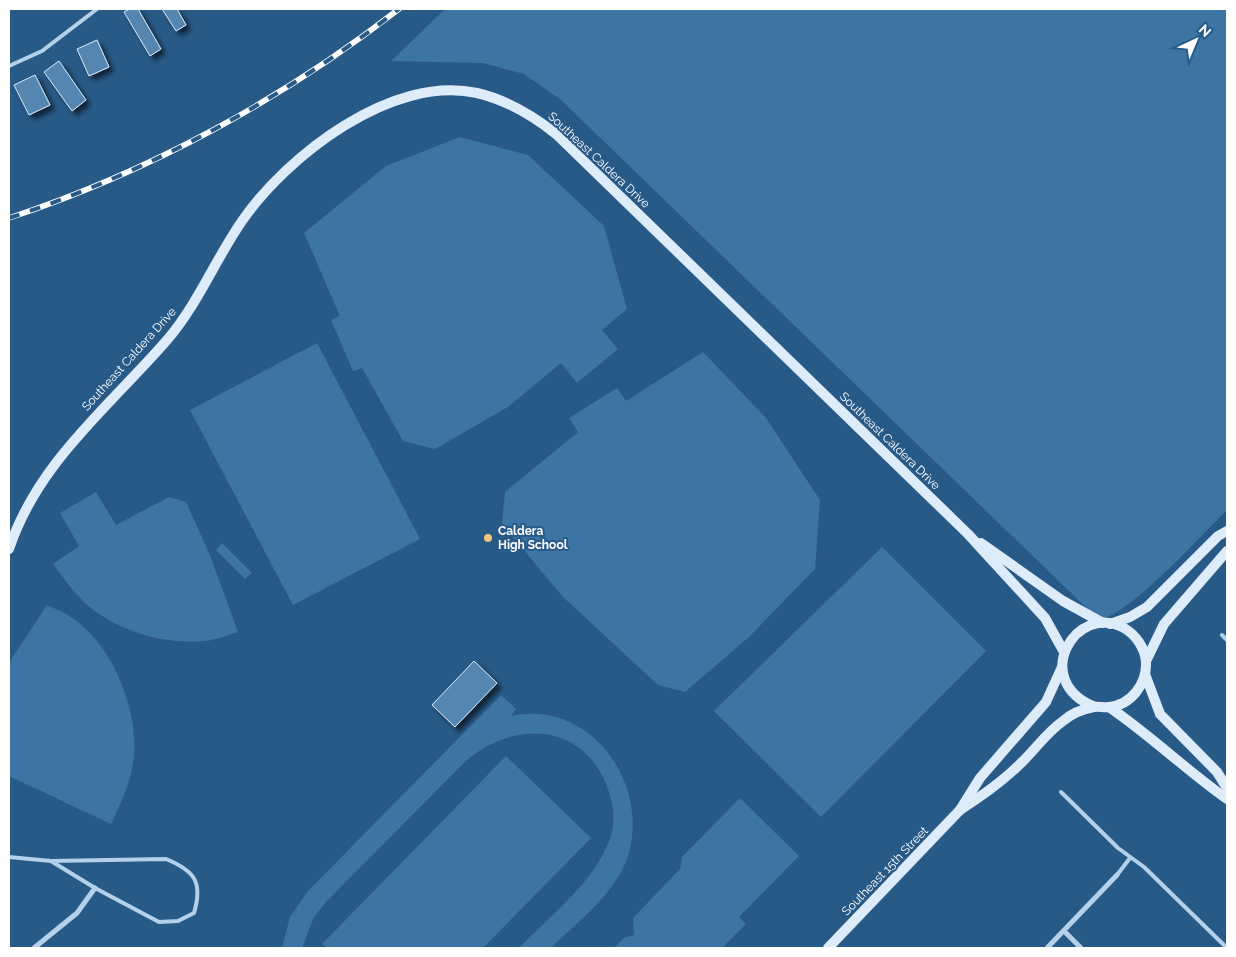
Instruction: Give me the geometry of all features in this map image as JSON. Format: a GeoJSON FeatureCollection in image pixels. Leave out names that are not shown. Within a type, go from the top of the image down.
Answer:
{"type":"FeatureCollection","features":[{"type":"Feature","properties":{"kind":"street","name":"Southeast Caldera Drive"},"geometry":{"type":"LineString","coordinates":[[9,549],[27,504],[56,461],[168,339],[184,318],[242,221],[275,180],[314,145],[338,129],[367,114],[394,102],[428,93],[452,90],[477,93],[503,102],[530,114],[556,134],[968,534],[1046,618],[1064,652]]}},
{"type":"Feature","properties":{"kind":"street"},"geometry":{"type":"LineString","coordinates":[[1106,623],[1123,628],[1134,636],[1142,648],[1146,661],[1145,674],[1141,686],[1121,704],[1108,707],[1082,702],[1072,692],[1065,680],[1062,667],[1064,652],[1070,641],[1079,632],[1090,626],[1130,617],[1147,607],[1218,536],[1227,532]]}},
{"type":"Feature","properties":{"kind":"street","name":"Southeast Caldera Drive"},"geometry":{"type":"LineString","coordinates":[[968,534],[1063,601],[1106,623]]}},
{"type":"Feature","properties":{"kind":"street"},"geometry":{"type":"LineString","coordinates":[[1146,661],[1164,624],[1227,551]]}},
{"type":"Feature","properties":{"kind":"street","name":"Southeast 15th Street"},"geometry":{"type":"LineString","coordinates":[[828,948],[960,810],[980,778],[1046,702],[1062,667]]}},
{"type":"Feature","properties":{"kind":"street"},"geometry":{"type":"LineString","coordinates":[[1145,674],[1160,714],[1217,772],[1227,788]]}},
{"type":"Feature","properties":{"kind":"street","name":"Southeast 15th Street"},"geometry":{"type":"LineString","coordinates":[[960,810],[998,784],[1063,720],[1095,706]]}},
{"type":"Feature","properties":{"kind":"street"},"geometry":{"type":"LineString","coordinates":[[1108,707],[1142,730],[1206,784],[1227,799]]}},
{"type":"Feature","properties":{"kind":"street"},"geometry":{"type":"LineString","coordinates":[[1047,948],[1117,875]]}},
{"type":"Feature","properties":{"kind":"street"},"geometry":{"type":"LineString","coordinates":[[34,948],[77,913],[95,888]]}},
{"type":"Feature","properties":{"kind":"street"},"geometry":{"type":"LineString","coordinates":[[1064,931],[1081,948]]}},
{"type":"Feature","properties":{"kind":"lane"},"geometry":{"type":"LineString","coordinates":[[9,66],[42,51],[97,9]]}},
{"type":"Feature","properties":{"kind":"lane"},"geometry":{"type":"LineString","coordinates":[[1222,635],[1227,640]]}},
{"type":"Feature","properties":{"kind":"lane"},"geometry":{"type":"LineString","coordinates":[[1061,792],[1130,858],[1144,867],[1227,948]]}},
{"type":"Feature","properties":{"kind":"lane"},"geometry":{"type":"LineString","coordinates":[[9,856],[51,860],[166,859],[182,866],[195,878],[199,894],[194,913],[178,921],[159,922],[95,888],[51,860]]}},
{"type":"Feature","properties":{"kind":"lane"},"geometry":{"type":"LineString","coordinates":[[1117,875],[1130,858]]}},
{"type":"Feature","properties":{"kind":"shaded area"},"geometry":{"type":"Polygon","coordinates":[[[445,9],[1227,9],[1227,510],[1145,591],[1111,616],[1098,619],[561,100],[524,74],[483,63],[391,61],[445,9]]]}},
{"type":"Feature","properties":{"kind":"shaded area"},"geometry":{"type":"Polygon","coordinates":[[[460,137],[528,155],[604,226],[627,309],[602,330],[618,349],[577,383],[561,363],[508,407],[435,449],[403,441],[362,368],[353,371],[331,320],[340,316],[304,233],[386,166],[460,137]]]}},
{"type":"Feature","properties":{"kind":"shaded area"},"geometry":{"type":"Polygon","coordinates":[[[317,343],[420,539],[293,605],[190,410],[317,343]]]}},
{"type":"Feature","properties":{"kind":"shaded area"},"geometry":{"type":"Polygon","coordinates":[[[703,352],[766,418],[820,500],[815,569],[749,637],[685,692],[658,685],[563,597],[502,524],[505,492],[578,432],[569,418],[617,388],[626,401],[703,352]]]}},
{"type":"Feature","properties":{"kind":"shaded area"},"geometry":{"type":"Polygon","coordinates":[[[96,492],[116,525],[169,497],[186,502],[210,555],[238,632],[205,641],[189,642],[156,638],[108,620],[82,600],[53,564],[79,546],[60,513],[96,492]]]}},
{"type":"Feature","properties":{"kind":"shaded area"},"geometry":{"type":"Polygon","coordinates":[[[222,543],[252,573],[245,579],[216,550],[222,543]]]}},
{"type":"Feature","properties":{"kind":"shaded area"},"geometry":{"type":"Polygon","coordinates":[[[882,547],[986,651],[821,817],[714,711],[882,547]]]}},
{"type":"Feature","properties":{"kind":"shaded area"},"geometry":{"type":"Polygon","coordinates":[[[47,605],[71,617],[100,644],[121,682],[128,702],[133,723],[132,771],[111,824],[9,776],[9,663],[47,605]]]}},
{"type":"Feature","properties":{"kind":"shaded area"},"geometry":{"type":"Polygon","coordinates":[[[501,695],[516,709],[511,716],[540,714],[567,721],[590,734],[609,754],[623,777],[631,804],[633,831],[627,859],[621,872],[604,896],[551,948],[519,948],[570,898],[593,871],[609,841],[613,821],[613,808],[608,789],[597,767],[583,751],[566,740],[546,734],[526,734],[505,738],[485,747],[466,761],[326,902],[314,917],[302,948],[282,948],[290,917],[308,891],[501,695]]]}},
{"type":"Feature","properties":{"kind":"shaded area"},"geometry":{"type":"Polygon","coordinates":[[[506,756],[591,838],[483,948],[327,948],[322,944],[506,756]]]}},
{"type":"Feature","properties":{"kind":"shaded area"},"geometry":{"type":"Polygon","coordinates":[[[740,798],[799,856],[739,917],[746,924],[722,948],[614,948],[624,938],[634,935],[633,918],[680,869],[682,857],[740,798]]]}},
{"type":"Feature","properties":{"kind":"building"},"geometry":{"type":"Polygon","coordinates":[[[130,9],[138,9],[161,49],[150,56],[124,12],[130,9]]]}},
{"type":"Feature","properties":{"kind":"building"},"geometry":{"type":"Polygon","coordinates":[[[162,9],[177,9],[186,25],[176,31],[162,9]]]}},
{"type":"Feature","properties":{"kind":"building"},"geometry":{"type":"Polygon","coordinates":[[[97,40],[109,67],[89,76],[77,49],[97,40]]]}},
{"type":"Feature","properties":{"kind":"building"},"geometry":{"type":"Polygon","coordinates":[[[59,61],[86,100],[72,111],[44,72],[59,61]]]}},
{"type":"Feature","properties":{"kind":"building"},"geometry":{"type":"Polygon","coordinates":[[[35,75],[50,105],[29,115],[14,85],[35,75]]]}},
{"type":"Feature","properties":{"kind":"building"},"geometry":{"type":"Polygon","coordinates":[[[474,661],[497,683],[455,727],[432,705],[474,661]]]}},
{"type":"Feature","properties":{"kind":"railway"},"geometry":{"type":"LineString","coordinates":[[9,218],[113,179],[213,130],[262,103],[309,73],[399,9]]}},
{"type":"Feature","properties":{"kind":"place","name":"Caldera High School"},"geometry":{"type":"Point","coordinates":[488,538]}}]}
